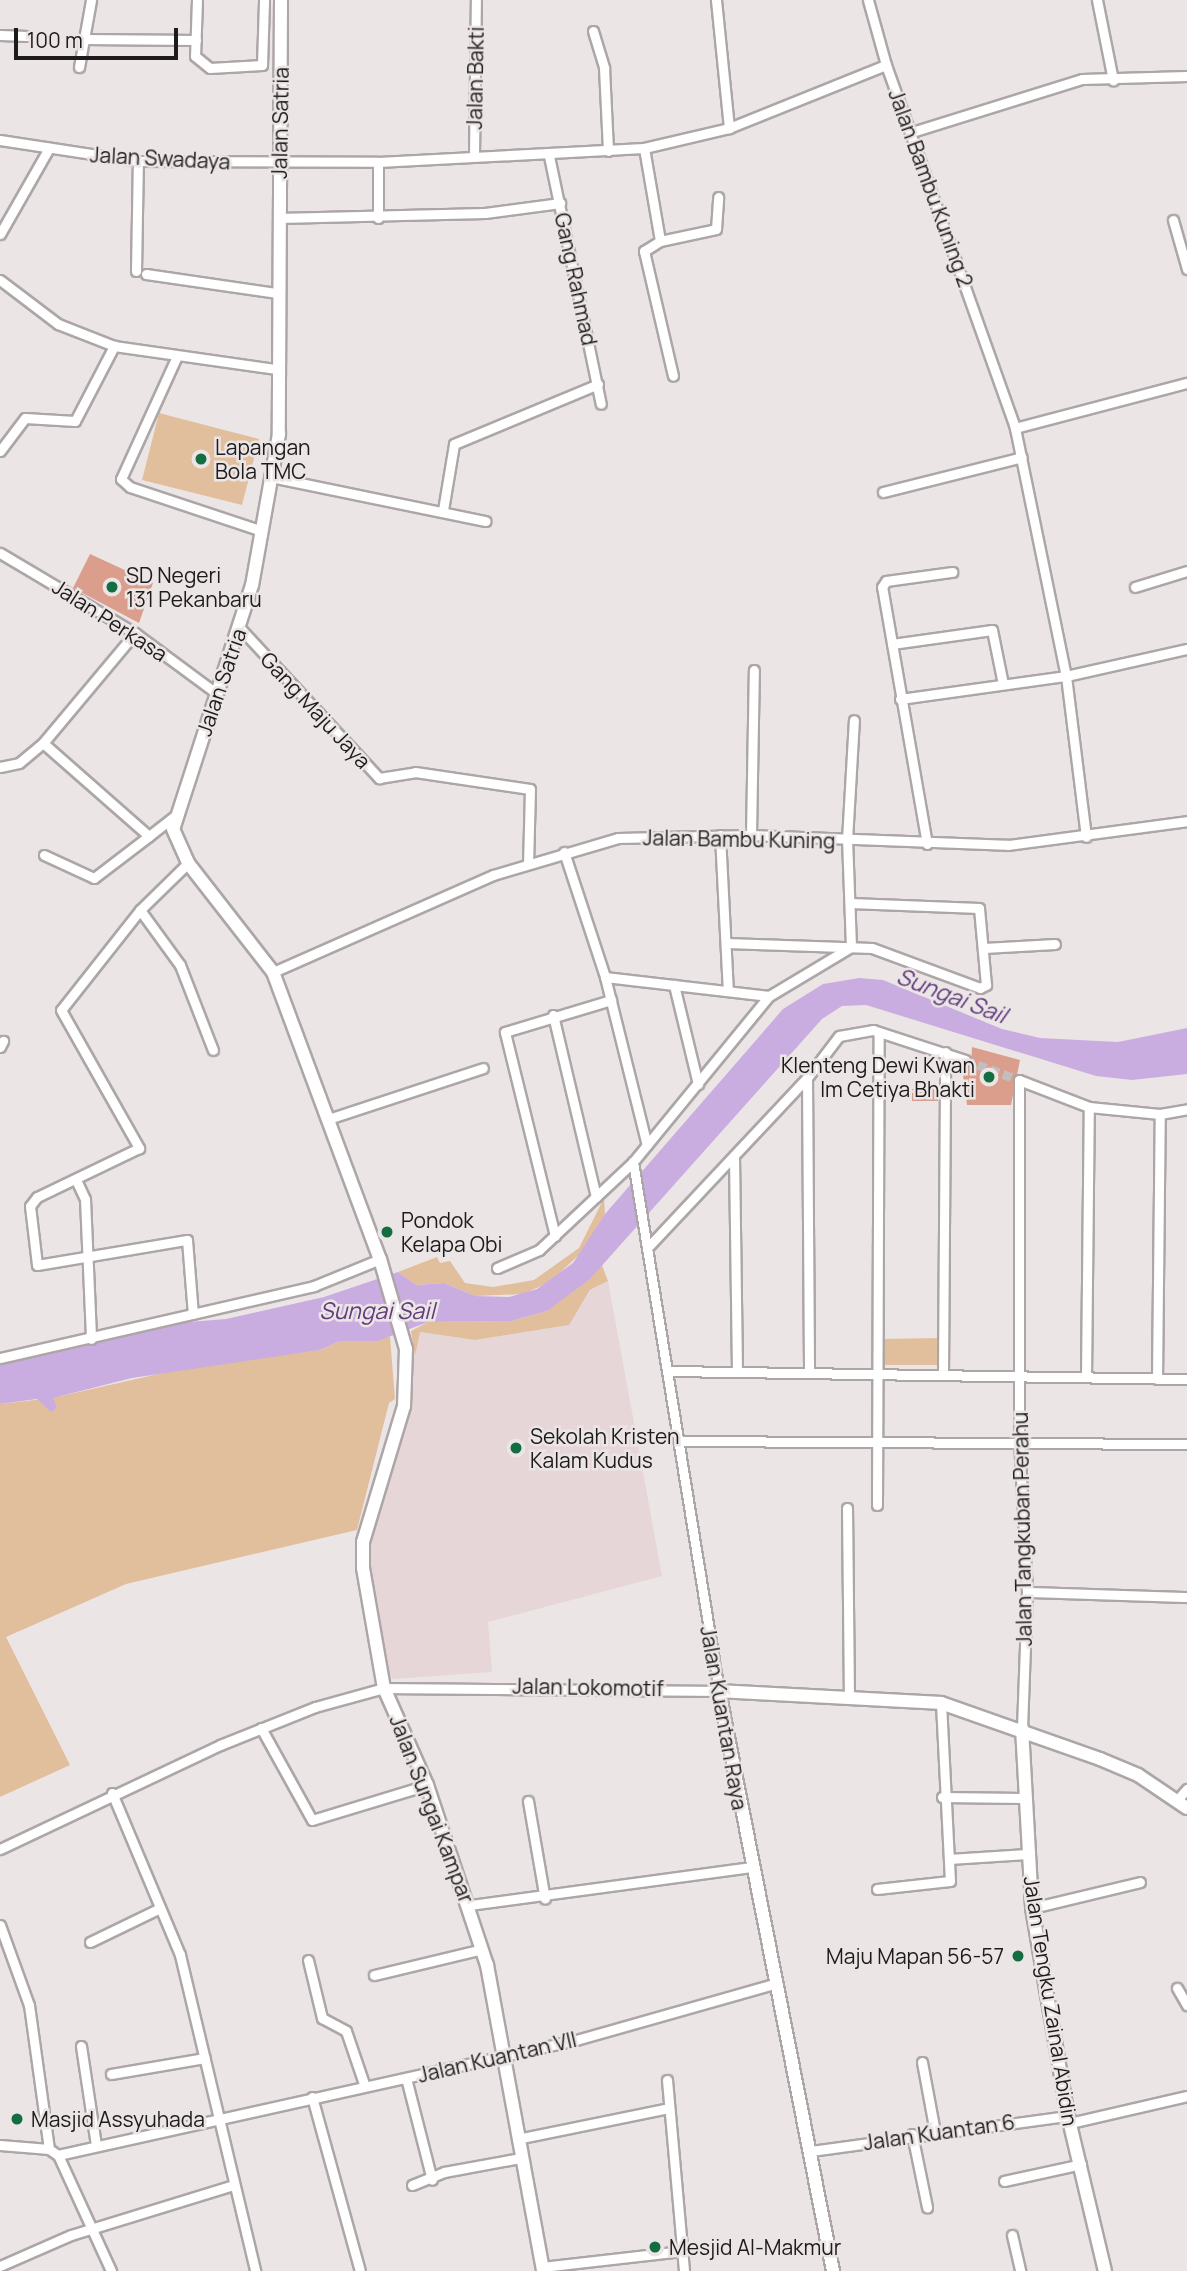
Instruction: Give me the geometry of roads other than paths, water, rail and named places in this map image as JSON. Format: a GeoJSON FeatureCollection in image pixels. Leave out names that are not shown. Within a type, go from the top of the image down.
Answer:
{"type":"FeatureCollection","features":[{"type":"Feature","properties":{"kind":"street"},"geometry":{"type":"LineString","coordinates":[[79,67],[91,0]]}},
{"type":"Feature","properties":{"kind":"street"},"geometry":{"type":"LineString","coordinates":[[197,0],[195,56],[210,68],[262,65],[264,0]]}},
{"type":"Feature","properties":{"kind":"street","name":"Jalan Satria"},"geometry":{"type":"LineString","coordinates":[[281,0],[276,293],[279,434],[262,531],[240,628],[175,816],[176,841],[188,863],[273,972],[382,1264]]}},
{"type":"Feature","properties":{"kind":"street","name":"Jalan Bakti"},"geometry":{"type":"LineString","coordinates":[[474,156],[476,0]]}},
{"type":"Feature","properties":{"kind":"street"},"geometry":{"type":"LineString","coordinates":[[716,0],[729,128]]}},
{"type":"Feature","properties":{"kind":"street"},"geometry":{"type":"LineString","coordinates":[[868,0],[886,65]]}},
{"type":"Feature","properties":{"kind":"street"},"geometry":{"type":"LineString","coordinates":[[1097,0],[1113,80]]}},
{"type":"Feature","properties":{"kind":"street"},"geometry":{"type":"LineString","coordinates":[[593,30],[604,68],[607,151]]}},
{"type":"Feature","properties":{"kind":"street"},"geometry":{"type":"LineString","coordinates":[[0,35],[27,36]]}},
{"type":"Feature","properties":{"kind":"street"},"geometry":{"type":"LineString","coordinates":[[85,38],[195,40]]}},
{"type":"Feature","properties":{"kind":"street","name":"Jalan Bambu Kuning 2"},"geometry":{"type":"LineString","coordinates":[[279,163],[549,156],[644,148],[729,128],[886,65],[1015,428],[1066,676],[1086,837]]}},
{"type":"Feature","properties":{"kind":"street"},"geometry":{"type":"LineString","coordinates":[[912,132],[1060,83],[1187,76]]}},
{"type":"Feature","properties":{"kind":"street","name":"Jalan Swadaya"},"geometry":{"type":"LineString","coordinates":[[0,140],[138,161],[279,163]]}},
{"type":"Feature","properties":{"kind":"street"},"geometry":{"type":"LineString","coordinates":[[0,234],[49,148]]}},
{"type":"Feature","properties":{"kind":"street"},"geometry":{"type":"LineString","coordinates":[[644,148],[660,242]]}},
{"type":"Feature","properties":{"kind":"street","name":"Gang Rahmad"},"geometry":{"type":"LineString","coordinates":[[549,156],[601,404]]}},
{"type":"Feature","properties":{"kind":"street"},"geometry":{"type":"LineString","coordinates":[[136,271],[138,161]]}},
{"type":"Feature","properties":{"kind":"street"},"geometry":{"type":"LineString","coordinates":[[378,162],[378,218]]}},
{"type":"Feature","properties":{"kind":"street"},"geometry":{"type":"LineString","coordinates":[[673,376],[644,251],[660,242],[716,229],[718,197]]}},
{"type":"Feature","properties":{"kind":"street"},"geometry":{"type":"LineString","coordinates":[[278,218],[485,214],[560,203]]}},
{"type":"Feature","properties":{"kind":"street"},"geometry":{"type":"LineString","coordinates":[[1173,220],[1187,269]]}},
{"type":"Feature","properties":{"kind":"street"},"geometry":{"type":"LineString","coordinates":[[146,274],[276,293]]}},
{"type":"Feature","properties":{"kind":"street"},"geometry":{"type":"LineString","coordinates":[[0,280],[58,324],[114,346],[276,369]]}},
{"type":"Feature","properties":{"kind":"street"},"geometry":{"type":"LineString","coordinates":[[1,451],[26,418],[75,421],[114,346]]}},
{"type":"Feature","properties":{"kind":"street"},"geometry":{"type":"LineString","coordinates":[[177,356],[121,479],[130,487],[262,531]]}},
{"type":"Feature","properties":{"kind":"street"},"geometry":{"type":"LineString","coordinates":[[1015,428],[1187,383]]}},
{"type":"Feature","properties":{"kind":"street"},"geometry":{"type":"LineString","coordinates":[[443,510],[454,444],[598,384]]}},
{"type":"Feature","properties":{"kind":"street"},"geometry":{"type":"LineString","coordinates":[[883,492],[1022,457]]}},
{"type":"Feature","properties":{"kind":"street"},"geometry":{"type":"LineString","coordinates":[[271,477],[443,510],[486,521]]}},
{"type":"Feature","properties":{"kind":"street","name":"Jalan Perkasa"},"geometry":{"type":"LineString","coordinates":[[0,553],[135,633],[216,693]]}},
{"type":"Feature","properties":{"kind":"street"},"geometry":{"type":"LineString","coordinates":[[1135,587],[1187,571]]}},
{"type":"Feature","properties":{"kind":"street"},"geometry":{"type":"LineString","coordinates":[[928,844],[882,587],[886,581],[952,572]]}},
{"type":"Feature","properties":{"kind":"street","name":"Gang Maju Jaya"},"geometry":{"type":"LineString","coordinates":[[240,628],[379,778],[415,772],[530,789],[528,863]]}},
{"type":"Feature","properties":{"kind":"street"},"geometry":{"type":"LineString","coordinates":[[892,644],[992,630],[1003,684]]}},
{"type":"Feature","properties":{"kind":"street"},"geometry":{"type":"LineString","coordinates":[[0,767],[19,763],[43,743],[135,633]]}},
{"type":"Feature","properties":{"kind":"street"},"geometry":{"type":"LineString","coordinates":[[900,699],[1066,676],[1187,649]]}},
{"type":"Feature","properties":{"kind":"street"},"geometry":{"type":"LineString","coordinates":[[751,835],[754,670]]}},
{"type":"Feature","properties":{"kind":"street"},"geometry":{"type":"LineString","coordinates":[[851,947],[847,841],[854,720]]}},
{"type":"Feature","properties":{"kind":"street"},"geometry":{"type":"LineString","coordinates":[[43,743],[149,836]]}},
{"type":"Feature","properties":{"kind":"street"},"geometry":{"type":"LineString","coordinates":[[44,855],[94,878],[175,816]]}},
{"type":"Feature","properties":{"kind":"street","name":"Jalan Bambu Kuning"},"geometry":{"type":"LineString","coordinates":[[273,972],[528,863],[618,838],[751,835],[928,844],[1086,837],[1187,821]]}},
{"type":"Feature","properties":{"kind":"street"},"geometry":{"type":"LineString","coordinates":[[720,835],[727,990]]}},
{"type":"Feature","properties":{"kind":"street"},"geometry":{"type":"LineString","coordinates":[[564,852],[605,977],[647,1145]]}},
{"type":"Feature","properties":{"kind":"street"},"geometry":{"type":"LineString","coordinates":[[188,863],[140,910],[63,1004],[63,1016],[140,1144],[76,1182],[32,1200],[33,1260],[43,1266],[88,1255],[187,1240],[193,1314]]}},
{"type":"Feature","properties":{"kind":"street"},"geometry":{"type":"LineString","coordinates":[[726,943],[851,947],[904,958],[980,988],[986,985],[985,948],[979,908],[850,903]]}},
{"type":"Feature","properties":{"kind":"street"},"geometry":{"type":"LineString","coordinates":[[140,910],[180,965],[213,1051]]}},
{"type":"Feature","properties":{"kind":"street"},"geometry":{"type":"LineString","coordinates":[[985,948],[1055,944]]}},
{"type":"Feature","properties":{"kind":"street"},"geometry":{"type":"LineString","coordinates":[[497,1268],[523,1260],[555,1236],[634,1166],[647,1145],[769,996],[851,947]]}},
{"type":"Feature","properties":{"kind":"street"},"geometry":{"type":"LineString","coordinates":[[605,977],[769,996]]}},
{"type":"Feature","properties":{"kind":"street"},"geometry":{"type":"LineString","coordinates":[[674,985],[698,1084]]}},
{"type":"Feature","properties":{"kind":"street"},"geometry":{"type":"LineString","coordinates":[[555,1236],[504,1034],[553,1015],[611,1000]]}},
{"type":"Feature","properties":{"kind":"street"},"geometry":{"type":"LineString","coordinates":[[553,1015],[596,1197]]}},
{"type":"Feature","properties":{"kind":"street"},"geometry":{"type":"LineString","coordinates":[[649,1246],[807,1078],[839,1036],[863,1029],[879,1032],[965,1060]]}},
{"type":"Feature","properties":{"kind":"street"},"geometry":{"type":"LineString","coordinates":[[877,1505],[879,1032]]}},
{"type":"Feature","properties":{"kind":"street"},"geometry":{"type":"LineString","coordinates":[[943,1372],[945,1052]]}},
{"type":"Feature","properties":{"kind":"street"},"geometry":{"type":"LineString","coordinates":[[328,1119],[483,1068]]}},
{"type":"Feature","properties":{"kind":"street"},"geometry":{"type":"LineString","coordinates":[[807,1078],[809,1372]]}},
{"type":"Feature","properties":{"kind":"street","name":"Jalan Tangkuban Perahu"},"geometry":{"type":"LineString","coordinates":[[1022,1728],[1027,1592],[1019,1441],[1019,1080],[1089,1107]]}},
{"type":"Feature","properties":{"kind":"street"},"geometry":{"type":"LineString","coordinates":[[1086,1377],[1089,1107],[1160,1114],[1187,1109]]}},
{"type":"Feature","properties":{"kind":"street"},"geometry":{"type":"LineString","coordinates":[[1157,1378],[1160,1114]]}},
{"type":"Feature","properties":{"kind":"street"},"geometry":{"type":"LineString","coordinates":[[734,1156],[737,1371]]}},
{"type":"Feature","properties":{"kind":"street","name":"Jalan Kuantan Raya"},"geometry":{"type":"LineString","coordinates":[[634,1166],[719,1691],[774,1984],[811,2151],[833,2271]]}},
{"type":"Feature","properties":{"kind":"street"},"geometry":{"type":"LineString","coordinates":[[76,1182],[85,1199],[91,1339]]}},
{"type":"Feature","properties":{"kind":"street"},"geometry":{"type":"LineString","coordinates":[[0,1358],[314,1286],[382,1264]]}},
{"type":"Feature","properties":{"kind":"street","name":"Jalan Sungai Kampar"},"geometry":{"type":"LineString","coordinates":[[382,1264],[406,1349],[404,1406],[362,1555],[384,1688],[427,1785],[470,1905],[482,1949],[505,2056],[520,2158],[543,2269]]}},
{"type":"Feature","properties":{"kind":"street"},"geometry":{"type":"LineString","coordinates":[[668,1371],[1019,1373],[1187,1379]]}},
{"type":"Feature","properties":{"kind":"street"},"geometry":{"type":"LineString","coordinates":[[680,1441],[877,1440],[1187,1444]]}},
{"type":"Feature","properties":{"kind":"street"},"geometry":{"type":"LineString","coordinates":[[847,1508],[849,1695]]}},
{"type":"Feature","properties":{"kind":"street"},"geometry":{"type":"LineString","coordinates":[[1027,1592],[1187,1597]]}},
{"type":"Feature","properties":{"kind":"street","name":"Jalan Lokomotif"},"geometry":{"type":"LineString","coordinates":[[0,1849],[112,1793],[261,1728],[384,1688],[719,1691],[849,1695],[941,1703],[1022,1728],[1138,1775],[1182,1804]]}},
{"type":"Feature","properties":{"kind":"street"},"geometry":{"type":"LineString","coordinates":[[877,1889],[950,1881],[942,1797],[941,1703]]}},
{"type":"Feature","properties":{"kind":"street"},"geometry":{"type":"LineString","coordinates":[[261,1728],[312,1820],[427,1785]]}},
{"type":"Feature","properties":{"kind":"street","name":"Jalan Tengku Zainal Abidin"},"geometry":{"type":"LineString","coordinates":[[1022,1728],[1023,1797],[1032,1908],[1069,2120],[1105,2271]]}},
{"type":"Feature","properties":{"kind":"street"},"geometry":{"type":"LineString","coordinates":[[1182,1804],[1187,1789]]}},
{"type":"Feature","properties":{"kind":"street"},"geometry":{"type":"LineString","coordinates":[[112,1793],[180,1955],[254,2271]]}},
{"type":"Feature","properties":{"kind":"street"},"geometry":{"type":"LineString","coordinates":[[942,1797],[1023,1797]]}},
{"type":"Feature","properties":{"kind":"street"},"geometry":{"type":"LineString","coordinates":[[528,1801],[545,1899]]}},
{"type":"Feature","properties":{"kind":"street"},"geometry":{"type":"LineString","coordinates":[[949,1859],[1027,1854]]}},
{"type":"Feature","properties":{"kind":"street"},"geometry":{"type":"LineString","coordinates":[[470,1905],[545,1899],[752,1867]]}},
{"type":"Feature","properties":{"kind":"street"},"geometry":{"type":"LineString","coordinates":[[1032,1908],[1140,1882]]}},
{"type":"Feature","properties":{"kind":"street"},"geometry":{"type":"LineString","coordinates":[[90,1942],[160,1908]]}},
{"type":"Feature","properties":{"kind":"street"},"geometry":{"type":"LineString","coordinates":[[0,1925],[29,2005],[49,2149]]}},
{"type":"Feature","properties":{"kind":"street"},"geometry":{"type":"LineString","coordinates":[[374,1975],[482,1949]]}},
{"type":"Feature","properties":{"kind":"street"},"geometry":{"type":"LineString","coordinates":[[308,1960],[322,2018],[346,2031],[364,2084]]}},
{"type":"Feature","properties":{"kind":"street","name":"Jalan Kuantan VII"},"geometry":{"type":"LineString","coordinates":[[58,2155],[364,2084],[406,2078],[505,2056],[774,1984]]}},
{"type":"Feature","properties":{"kind":"street"},"geometry":{"type":"LineString","coordinates":[[1177,1988],[1187,2005]]}},
{"type":"Feature","properties":{"kind":"street"},"geometry":{"type":"LineString","coordinates":[[81,2046],[96,2145]]}},
{"type":"Feature","properties":{"kind":"street"},"geometry":{"type":"LineString","coordinates":[[111,2074],[205,2058]]}},
{"type":"Feature","properties":{"kind":"street"},"geometry":{"type":"LineString","coordinates":[[922,2062],[935,2132]]}},
{"type":"Feature","properties":{"kind":"street"},"geometry":{"type":"LineString","coordinates":[[406,2078],[432,2180]]}},
{"type":"Feature","properties":{"kind":"street"},"geometry":{"type":"LineString","coordinates":[[667,2080],[684,2271]]}},
{"type":"Feature","properties":{"kind":"street"},"geometry":{"type":"LineString","coordinates":[[312,2096],[360,2271]]}},
{"type":"Feature","properties":{"kind":"street","name":"Jalan Kuantan 6"},"geometry":{"type":"LineString","coordinates":[[811,2151],[912,2134],[1069,2120],[1187,2096]]}},
{"type":"Feature","properties":{"kind":"street"},"geometry":{"type":"LineString","coordinates":[[517,2139],[669,2108]]}},
{"type":"Feature","properties":{"kind":"street"},"geometry":{"type":"LineString","coordinates":[[912,2134],[928,2207]]}},
{"type":"Feature","properties":{"kind":"street"},"geometry":{"type":"LineString","coordinates":[[0,2145],[49,2149],[58,2155],[95,2229],[111,2271]]}},
{"type":"Feature","properties":{"kind":"street"},"geometry":{"type":"LineString","coordinates":[[412,2185],[432,2180],[444,2172],[520,2158]]}},
{"type":"Feature","properties":{"kind":"street"},"geometry":{"type":"LineString","coordinates":[[1004,2181],[1081,2164]]}},
{"type":"Feature","properties":{"kind":"street"},"geometry":{"type":"LineString","coordinates":[[0,2266],[95,2229],[234,2186]]}},
{"type":"Feature","properties":{"kind":"street"},"geometry":{"type":"LineString","coordinates":[[1012,2235],[1020,2271]]}},
{"type":"Feature","properties":{"kind":"street"},"geometry":{"type":"LineString","coordinates":[[543,2269],[682,2251]]}},
{"type":"Feature","properties":{"kind":"water","name":"Sungai Sail"},"geometry":{"type":"Polygon","coordinates":[[[859,978],[883,980],[1002,1029],[1040,1038],[1118,1042],[1187,1028],[1187,1074],[1132,1080],[1096,1076],[866,1005],[842,1006],[822,1019],[590,1279],[547,1311],[511,1321],[428,1322],[378,1341],[340,1341],[320,1350],[132,1378],[53,1398],[57,1407],[51,1412],[37,1399],[0,1404],[0,1365],[176,1323],[226,1319],[324,1297],[398,1272],[416,1285],[444,1283],[475,1296],[509,1297],[537,1289],[573,1263],[605,1214],[783,1009],[823,984],[859,978]]]}},
{"type":"Feature","properties":{"kind":"tunnel"},"geometry":{"type":"LineString","coordinates":[[965,1060],[1019,1080]]}},
{"type":"Feature","properties":{"kind":"place","name":"Lapangan Bola TMC"},"geometry":{"type":"Point","coordinates":[201,459]}},
{"type":"Feature","properties":{"kind":"place","name":"SD Negeri 131 Pekanbaru"},"geometry":{"type":"Point","coordinates":[112,587]}},
{"type":"Feature","properties":{"kind":"place","name":"Klenteng Dewi Kwan Im Cetiya Bhakti"},"geometry":{"type":"Point","coordinates":[989,1077]}},
{"type":"Feature","properties":{"kind":"place","name":"Pondok Kelapa Obi"},"geometry":{"type":"Point","coordinates":[387,1232]}},
{"type":"Feature","properties":{"kind":"place","name":"Sekolah Kristen Kalam Kudus"},"geometry":{"type":"Point","coordinates":[516,1448]}},
{"type":"Feature","properties":{"kind":"place","name":"Maju Mapan 56-57"},"geometry":{"type":"Point","coordinates":[1018,1956]}},
{"type":"Feature","properties":{"kind":"place","name":"Masjid Assyuhada"},"geometry":{"type":"Point","coordinates":[17,2119]}},
{"type":"Feature","properties":{"kind":"place","name":"Mesjid Al-Makmur"},"geometry":{"type":"Point","coordinates":[655,2247]}}]}
